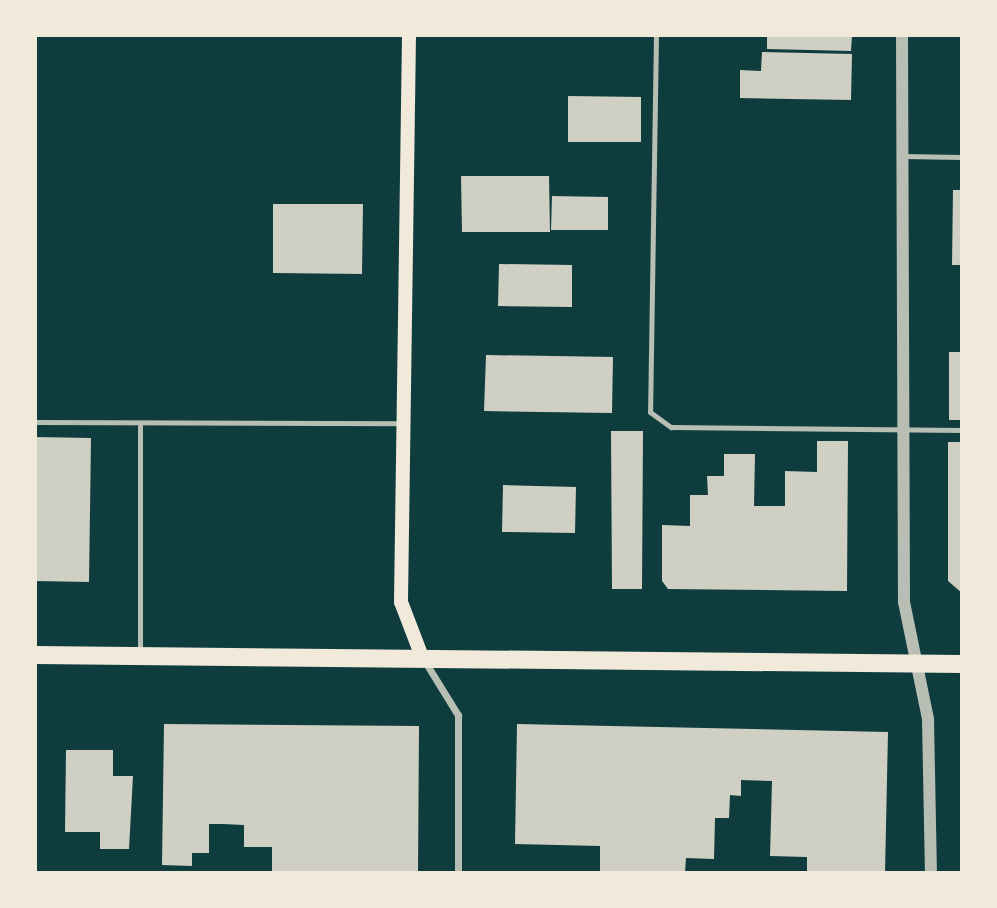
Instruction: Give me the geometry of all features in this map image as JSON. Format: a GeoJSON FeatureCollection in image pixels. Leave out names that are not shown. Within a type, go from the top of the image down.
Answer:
{"type":"FeatureCollection","features":[{"type":"Feature","properties":{"kind":"main road"},"geometry":{"type":"LineString","coordinates":[[409,35],[401,602],[422,657]]}},
{"type":"Feature","properties":{"kind":"main road"},"geometry":{"type":"LineString","coordinates":[[35,655],[962,664]]}},
{"type":"Feature","properties":{"kind":"street"},"geometry":{"type":"LineString","coordinates":[[902,35],[904,602],[928,719],[931,873]]}},
{"type":"Feature","properties":{"kind":"street"},"geometry":{"type":"LineString","coordinates":[[422,657],[458,715],[457,873]]}},
{"type":"Feature","properties":{"kind":"lane"},"geometry":{"type":"LineString","coordinates":[[656,35],[650,412],[671,427],[962,430]]}},
{"type":"Feature","properties":{"kind":"lane"},"geometry":{"type":"LineString","coordinates":[[902,156],[962,158]]}},
{"type":"Feature","properties":{"kind":"lane"},"geometry":{"type":"LineString","coordinates":[[35,422],[403,423]]}},
{"type":"Feature","properties":{"kind":"lane"},"geometry":{"type":"LineString","coordinates":[[140,423],[140,655]]}},
{"type":"Feature","properties":{"kind":"building"},"geometry":{"type":"Polygon","coordinates":[[[767,35],[852,35],[851,51],[767,49],[767,35]]]}},
{"type":"Feature","properties":{"kind":"building"},"geometry":{"type":"Polygon","coordinates":[[[762,52],[852,54],[851,100],[740,98],[740,70],[761,71],[762,52]]]}},
{"type":"Feature","properties":{"kind":"building"},"geometry":{"type":"Polygon","coordinates":[[[568,96],[641,97],[641,142],[568,142],[568,96]]]}},
{"type":"Feature","properties":{"kind":"building"},"geometry":{"type":"Polygon","coordinates":[[[461,176],[549,176],[550,232],[462,232],[461,176]]]}},
{"type":"Feature","properties":{"kind":"building"},"geometry":{"type":"Polygon","coordinates":[[[953,190],[962,190],[962,265],[952,265],[953,190]]]}},
{"type":"Feature","properties":{"kind":"building"},"geometry":{"type":"Polygon","coordinates":[[[552,196],[608,197],[608,230],[551,230],[552,196]]]}},
{"type":"Feature","properties":{"kind":"building"},"geometry":{"type":"Polygon","coordinates":[[[273,204],[363,204],[362,274],[273,273],[273,204]]]}},
{"type":"Feature","properties":{"kind":"building"},"geometry":{"type":"Polygon","coordinates":[[[499,264],[572,265],[572,307],[498,306],[499,264]]]}},
{"type":"Feature","properties":{"kind":"building"},"geometry":{"type":"Polygon","coordinates":[[[949,352],[962,352],[962,420],[949,420],[949,352]]]}},
{"type":"Feature","properties":{"kind":"building"},"geometry":{"type":"Polygon","coordinates":[[[486,355],[613,357],[612,413],[484,411],[486,355]]]}},
{"type":"Feature","properties":{"kind":"building"},"geometry":{"type":"Polygon","coordinates":[[[611,431],[643,431],[642,589],[612,589],[611,431]]]}},
{"type":"Feature","properties":{"kind":"building"},"geometry":{"type":"Polygon","coordinates":[[[35,437],[91,438],[89,582],[35,581],[35,437]]]}},
{"type":"Feature","properties":{"kind":"building"},"geometry":{"type":"Polygon","coordinates":[[[817,441],[848,441],[847,591],[668,589],[662,581],[662,525],[690,526],[690,495],[708,495],[707,476],[724,476],[724,454],[755,454],[754,506],[785,506],[785,471],[817,472],[817,441]]]}},
{"type":"Feature","properties":{"kind":"building"},"geometry":{"type":"Polygon","coordinates":[[[948,442],[962,442],[962,593],[948,581],[948,442]]]}},
{"type":"Feature","properties":{"kind":"building"},"geometry":{"type":"Polygon","coordinates":[[[503,485],[576,487],[575,533],[502,532],[503,485]]]}},
{"type":"Feature","properties":{"kind":"building"},"geometry":{"type":"Polygon","coordinates":[[[164,724],[419,726],[418,873],[272,873],[272,847],[244,847],[244,825],[223,824],[209,824],[209,853],[192,853],[192,866],[162,865],[164,724]]]}},
{"type":"Feature","properties":{"kind":"building"},"geometry":{"type":"Polygon","coordinates":[[[517,724],[888,732],[885,873],[807,873],[807,857],[770,856],[772,781],[741,780],[741,796],[730,795],[729,818],[715,818],[714,859],[686,858],[685,873],[600,873],[600,846],[515,844],[517,724]]]}},
{"type":"Feature","properties":{"kind":"building"},"geometry":{"type":"Polygon","coordinates":[[[66,750],[113,750],[113,776],[133,776],[129,849],[100,849],[100,832],[65,832],[66,750]]]}}]}
